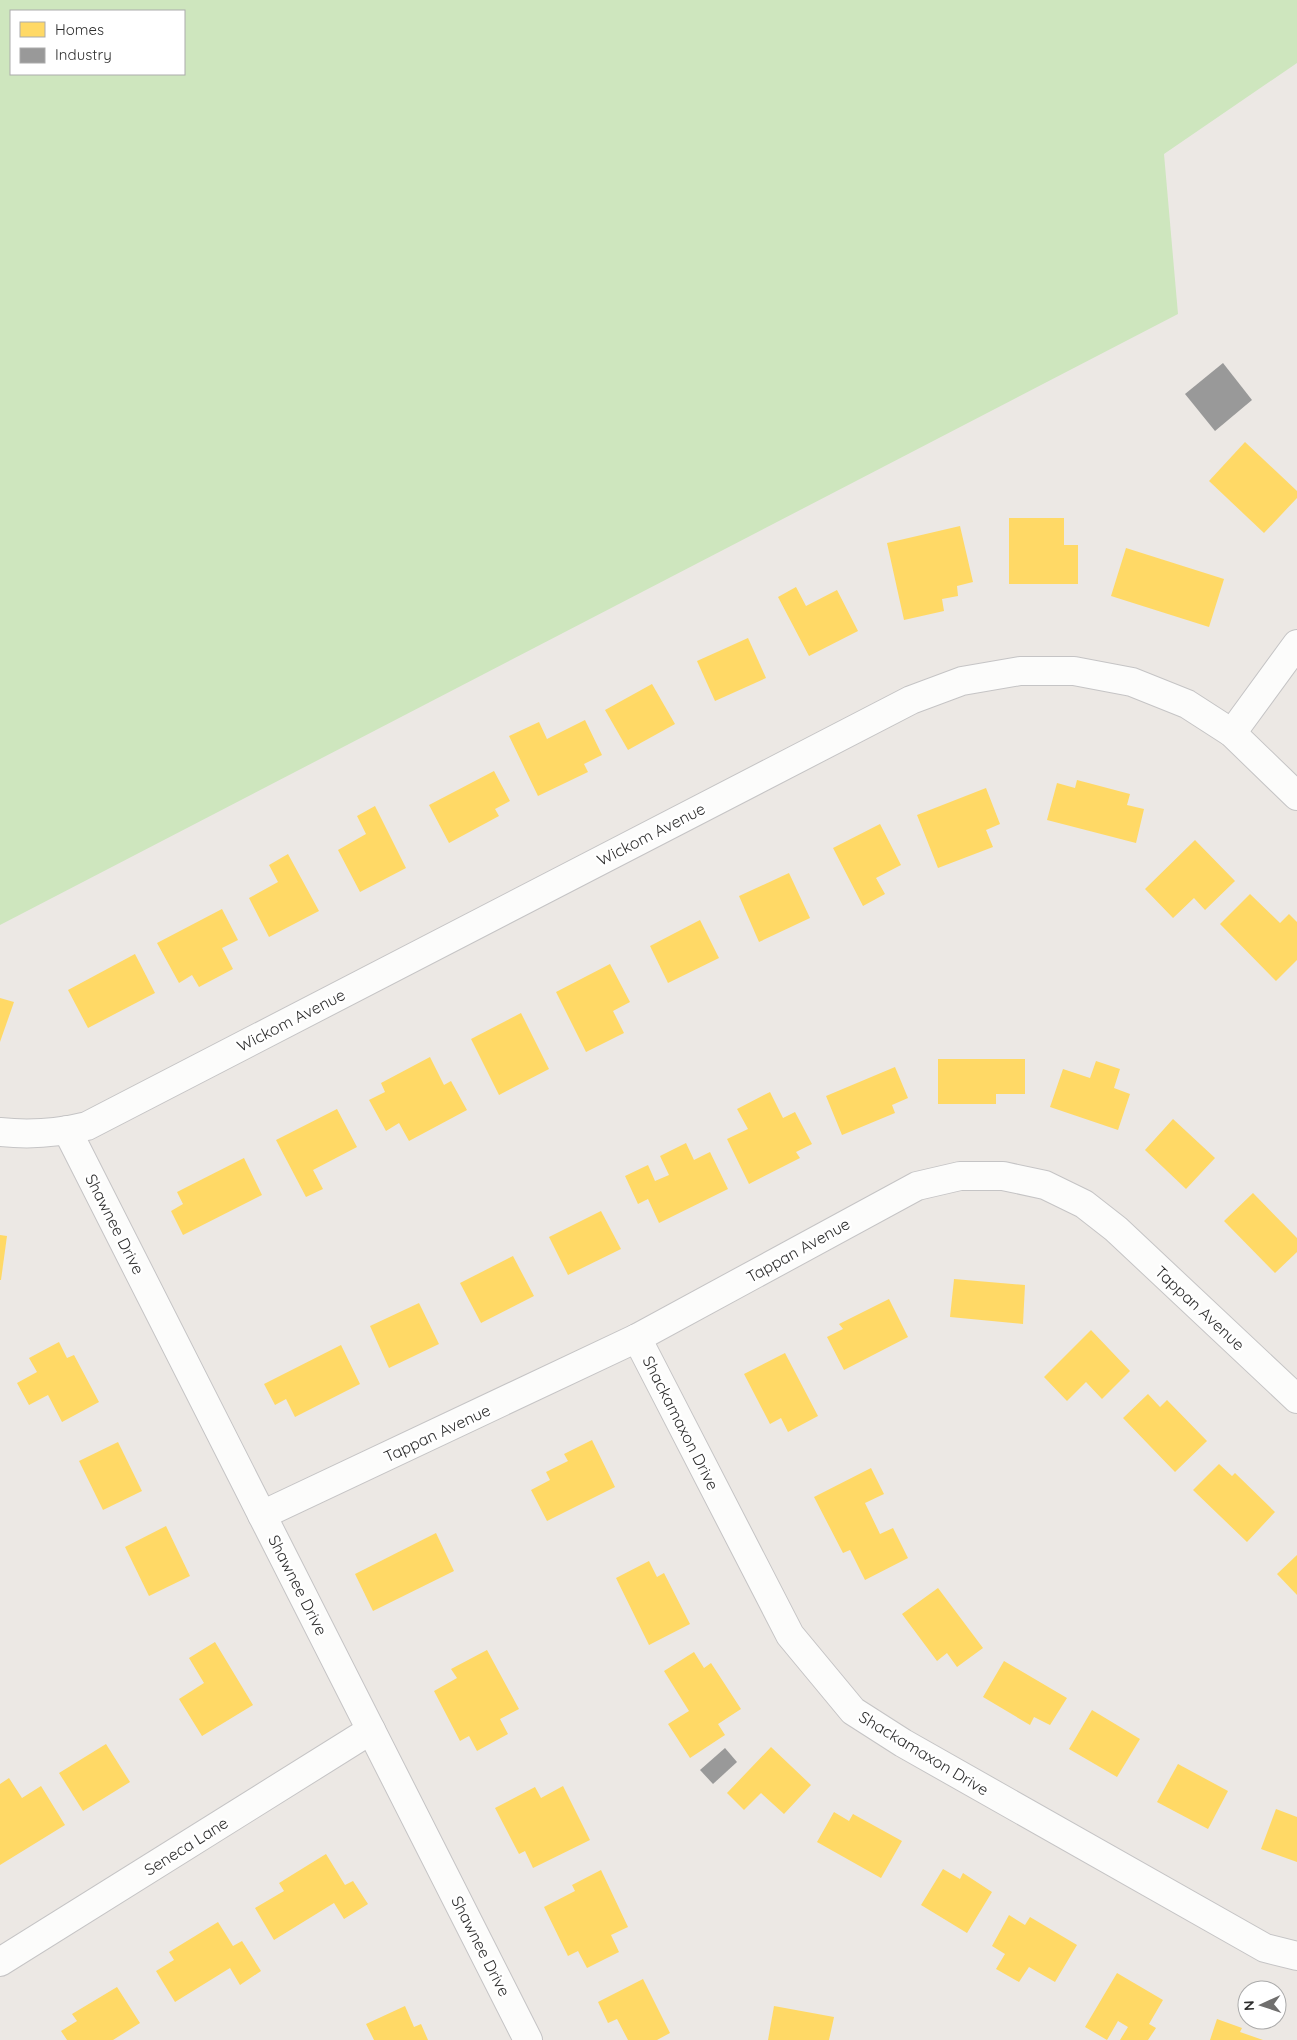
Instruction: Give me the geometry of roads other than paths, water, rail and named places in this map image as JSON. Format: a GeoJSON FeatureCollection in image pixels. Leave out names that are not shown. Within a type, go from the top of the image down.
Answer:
{"type":"FeatureCollection","features":[{"type":"Feature","properties":{"kind":"street"},"geometry":{"type":"LineString","coordinates":[[1232,733],[1297,644]]}},
{"type":"Feature","properties":{"kind":"street","name":"Wickom Avenue"},"geometry":{"type":"LineString","coordinates":[[0,1132],[21,1134],[67,1130],[87,1126],[911,700],[962,681],[1020,671],[1074,671],[1132,682],[1187,704],[1232,733],[1297,796]]}},
{"type":"Feature","properties":{"kind":"street","name":"Shawnee Drive"},"geometry":{"type":"LineString","coordinates":[[67,1130],[528,2040]]}},
{"type":"Feature","properties":{"kind":"street","name":"Tappan Avenue"},"geometry":{"type":"LineString","coordinates":[[262,1515],[637,1338],[917,1186],[960,1176],[1003,1176],[1046,1185],[1084,1204],[1116,1229],[1297,1399]]}},
{"type":"Feature","properties":{"kind":"street","name":"Shackamaxon Drive"},"geometry":{"type":"LineString","coordinates":[[637,1338],[790,1635],[853,1711],[903,1743],[1265,1948],[1297,1956]]}},
{"type":"Feature","properties":{"kind":"street","name":"Seneca Lane"},"geometry":{"type":"LineString","coordinates":[[0,1962],[371,1730]]}}]}
